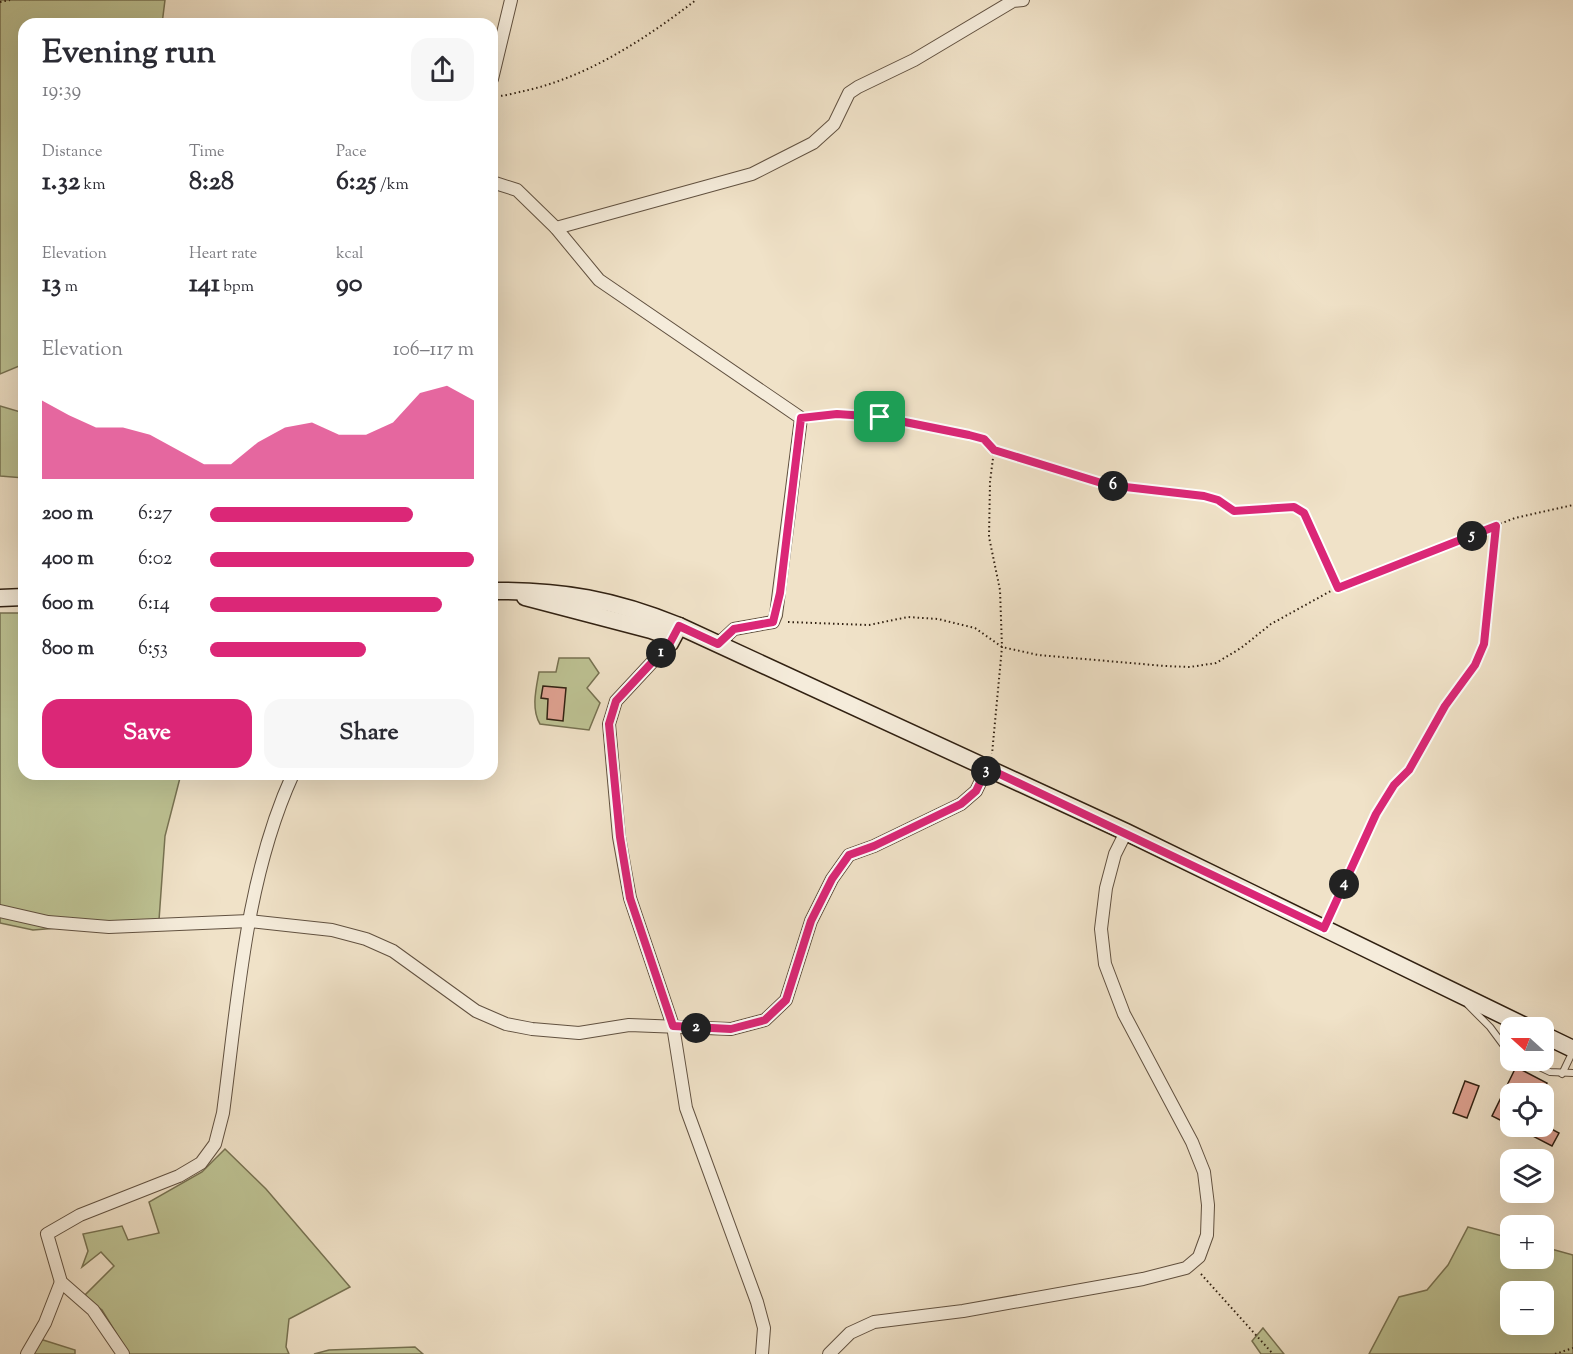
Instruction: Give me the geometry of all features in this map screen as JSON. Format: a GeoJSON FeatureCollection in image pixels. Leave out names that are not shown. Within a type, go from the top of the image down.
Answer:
{"type":"FeatureCollection","features":[{"type":"Feature","properties":{"kind":"main road"},"geometry":{"type":"LineString","coordinates":[[499,590],[583,595],[624,606],[679,626],[1126,832],[1507,1017]]}},
{"type":"Feature","properties":{"kind":"main road"},"geometry":{"type":"LineString","coordinates":[[499,590],[651,630],[662,634],[670,643],[679,626]]}},
{"type":"Feature","properties":{"kind":"main road"},"geometry":{"type":"LineString","coordinates":[[0,598],[18,597]]}},
{"type":"Feature","properties":{"kind":"main road"},"geometry":{"type":"LineString","coordinates":[[1554,1040],[1573,1050]]}},
{"type":"Feature","properties":{"kind":"street"},"geometry":{"type":"LineString","coordinates":[[498,54],[511,0]]}},
{"type":"Feature","properties":{"kind":"street"},"geometry":{"type":"LineString","coordinates":[[556,228],[752,174],[813,143],[834,124],[849,93],[858,87],[914,60],[1013,1],[1023,0]]}},
{"type":"Feature","properties":{"kind":"street"},"geometry":{"type":"LineString","coordinates":[[498,184],[517,190],[556,228],[599,280],[801,418],[780,593],[773,622],[734,629],[718,644]]}},
{"type":"Feature","properties":{"kind":"street"},"geometry":{"type":"LineString","coordinates":[[670,643],[616,701],[609,724],[620,837],[630,898],[673,1026],[686,1108],[757,1302],[764,1328],[760,1353]]}},
{"type":"Feature","properties":{"kind":"street"},"geometry":{"type":"LineString","coordinates":[[0,911],[48,922],[109,927],[249,921],[332,930],[366,939],[393,951],[476,1011],[506,1024],[579,1033],[629,1025],[731,1029],[765,1020],[786,1000],[811,921],[832,879],[849,855],[874,846],[961,804],[976,791],[987,768]]}},
{"type":"Feature","properties":{"kind":"street"},"geometry":{"type":"LineString","coordinates":[[123,1354],[93,1310],[60,1282],[46,1234],[80,1215],[179,1176],[201,1163],[215,1144],[223,1113],[249,921],[262,864],[291,780]]}},
{"type":"Feature","properties":{"kind":"street"},"geometry":{"type":"LineString","coordinates":[[830,1354],[850,1333],[874,1322],[963,1311],[1112,1285],[1186,1268],[1199,1257],[1207,1235],[1208,1205],[1204,1172],[1192,1142],[1124,1014],[1105,964],[1101,929],[1106,888],[1115,854],[1126,832]]}},
{"type":"Feature","properties":{"kind":"street"},"geometry":{"type":"LineString","coordinates":[[27,1354],[45,1323],[60,1282]]}},
{"type":"Feature","properties":{"kind":"lane"},"geometry":{"type":"LineString","coordinates":[[1452,990],[1491,1027],[1500,1040]]}},
{"type":"Feature","properties":{"kind":"lane"},"geometry":{"type":"LineString","coordinates":[[1562,1074],[1573,1050]]}},
{"type":"Feature","properties":{"kind":"lane"},"geometry":{"type":"LineString","coordinates":[[1548,1071],[1562,1074],[1573,1073]]}},
{"type":"Feature","properties":{"kind":"path"},"geometry":{"type":"LineString","coordinates":[[0,2],[10,0]]}},
{"type":"Feature","properties":{"kind":"path"},"geometry":{"type":"LineString","coordinates":[[498,95],[537,88],[582,72],[670,20],[696,0]]}},
{"type":"Feature","properties":{"kind":"path"},"geometry":{"type":"LineString","coordinates":[[801,418],[837,414],[880,417],[984,439],[994,450],[1108,485],[1204,496],[1218,500],[1234,511],[1294,507],[1304,513],[1338,588]]}},
{"type":"Feature","properties":{"kind":"path"},"geometry":{"type":"LineString","coordinates":[[987,768],[992,753],[1002,647],[1000,590],[989,537],[990,482],[994,450]]}},
{"type":"Feature","properties":{"kind":"path"},"geometry":{"type":"LineString","coordinates":[[773,622],[869,625],[908,617],[938,618],[975,628],[1002,647],[1038,655],[1190,667],[1216,663],[1241,648],[1271,624],[1338,588],[1515,518],[1573,504]]}},
{"type":"Feature","properties":{"kind":"path"},"geometry":{"type":"LineString","coordinates":[[1324,928],[1376,814],[1394,785],[1409,770],[1445,706],[1475,665],[1484,644],[1496,526]]}},
{"type":"Feature","properties":{"kind":"path"},"geometry":{"type":"LineString","coordinates":[[1191,1264],[1215,1286],[1273,1354]]}},
{"type":"Feature","properties":{"kind":"path"},"geometry":{"type":"LineString","coordinates":[[1555,1354],[1573,1348]]}},
{"type":"Feature","properties":{"kind":"green space"},"geometry":{"type":"Polygon","coordinates":[[[0,0],[165,0],[163,18],[18,18],[18,366],[0,374],[0,0]]]}},
{"type":"Feature","properties":{"kind":"green space"},"geometry":{"type":"Polygon","coordinates":[[[0,406],[18,411],[18,478],[0,476],[0,406]]]}},
{"type":"Feature","properties":{"kind":"green space"},"geometry":{"type":"Polygon","coordinates":[[[0,613],[18,613],[18,780],[179,780],[165,836],[159,920],[33,930],[0,923],[0,613]]]}},
{"type":"Feature","properties":{"kind":"green space"},"geometry":{"type":"Polygon","coordinates":[[[559,658],[589,658],[599,673],[587,688],[600,703],[589,730],[540,724],[537,718],[535,699],[539,672],[556,672],[559,658]]]}},
{"type":"Feature","properties":{"kind":"green space"},"geometry":{"type":"Polygon","coordinates":[[[225,1149],[266,1189],[350,1287],[289,1319],[286,1347],[289,1354],[129,1354],[102,1310],[84,1296],[114,1266],[101,1252],[82,1267],[88,1251],[83,1234],[122,1226],[128,1240],[159,1233],[149,1202],[202,1172],[225,1149]]]}},
{"type":"Feature","properties":{"kind":"green space"},"geometry":{"type":"Polygon","coordinates":[[[1468,1227],[1500,1235],[1500,1269],[1554,1269],[1554,1250],[1573,1255],[1573,1354],[1369,1354],[1399,1297],[1427,1290],[1448,1265],[1468,1227]]]}},
{"type":"Feature","properties":{"kind":"green space"},"geometry":{"type":"Polygon","coordinates":[[[1263,1328],[1284,1354],[1261,1354],[1252,1341],[1263,1328]]]}},
{"type":"Feature","properties":{"kind":"green space"},"geometry":{"type":"Polygon","coordinates":[[[40,1339],[75,1350],[75,1354],[22,1354],[40,1339]]]}},
{"type":"Feature","properties":{"kind":"green space"},"geometry":{"type":"Polygon","coordinates":[[[415,1347],[423,1354],[314,1354],[329,1350],[415,1347]]]}},
{"type":"Feature","properties":{"kind":"building"},"geometry":{"type":"Polygon","coordinates":[[[543,686],[566,688],[563,721],[547,719],[548,699],[541,698],[543,686]]]}},
{"type":"Feature","properties":{"kind":"building"},"geometry":{"type":"Polygon","coordinates":[[[1514,1071],[1524,1071],[1547,1083],[1508,1083],[1514,1071]]]}},
{"type":"Feature","properties":{"kind":"building"},"geometry":{"type":"Polygon","coordinates":[[[1465,1081],[1479,1086],[1467,1118],[1453,1113],[1465,1081]]]}},
{"type":"Feature","properties":{"kind":"building"},"geometry":{"type":"Polygon","coordinates":[[[1500,1100],[1500,1120],[1492,1116],[1500,1100]]]}},
{"type":"Feature","properties":{"kind":"building"},"geometry":{"type":"Polygon","coordinates":[[[1554,1130],[1559,1133],[1552,1146],[1535,1137],[1554,1137],[1554,1130]]]}},
{"type":"Feature","properties":{"kind":"route"},"geometry":{"type":"LineString","coordinates":[[837,414],[880,417],[984,439],[994,450],[1108,485],[1204,496],[1218,500],[1234,511],[1294,507],[1304,513],[1338,588],[1496,526],[1484,644],[1475,665],[1445,706],[1409,770],[1394,785],[1376,814],[1324,928],[1126,832],[987,768],[976,791],[961,804],[874,846],[849,855],[832,879],[811,921],[786,1000],[765,1020],[731,1029],[673,1026],[630,898],[620,837],[609,724],[616,701],[670,643],[679,626],[718,644],[734,629],[773,622],[780,593],[801,418],[837,414]]}}]}
